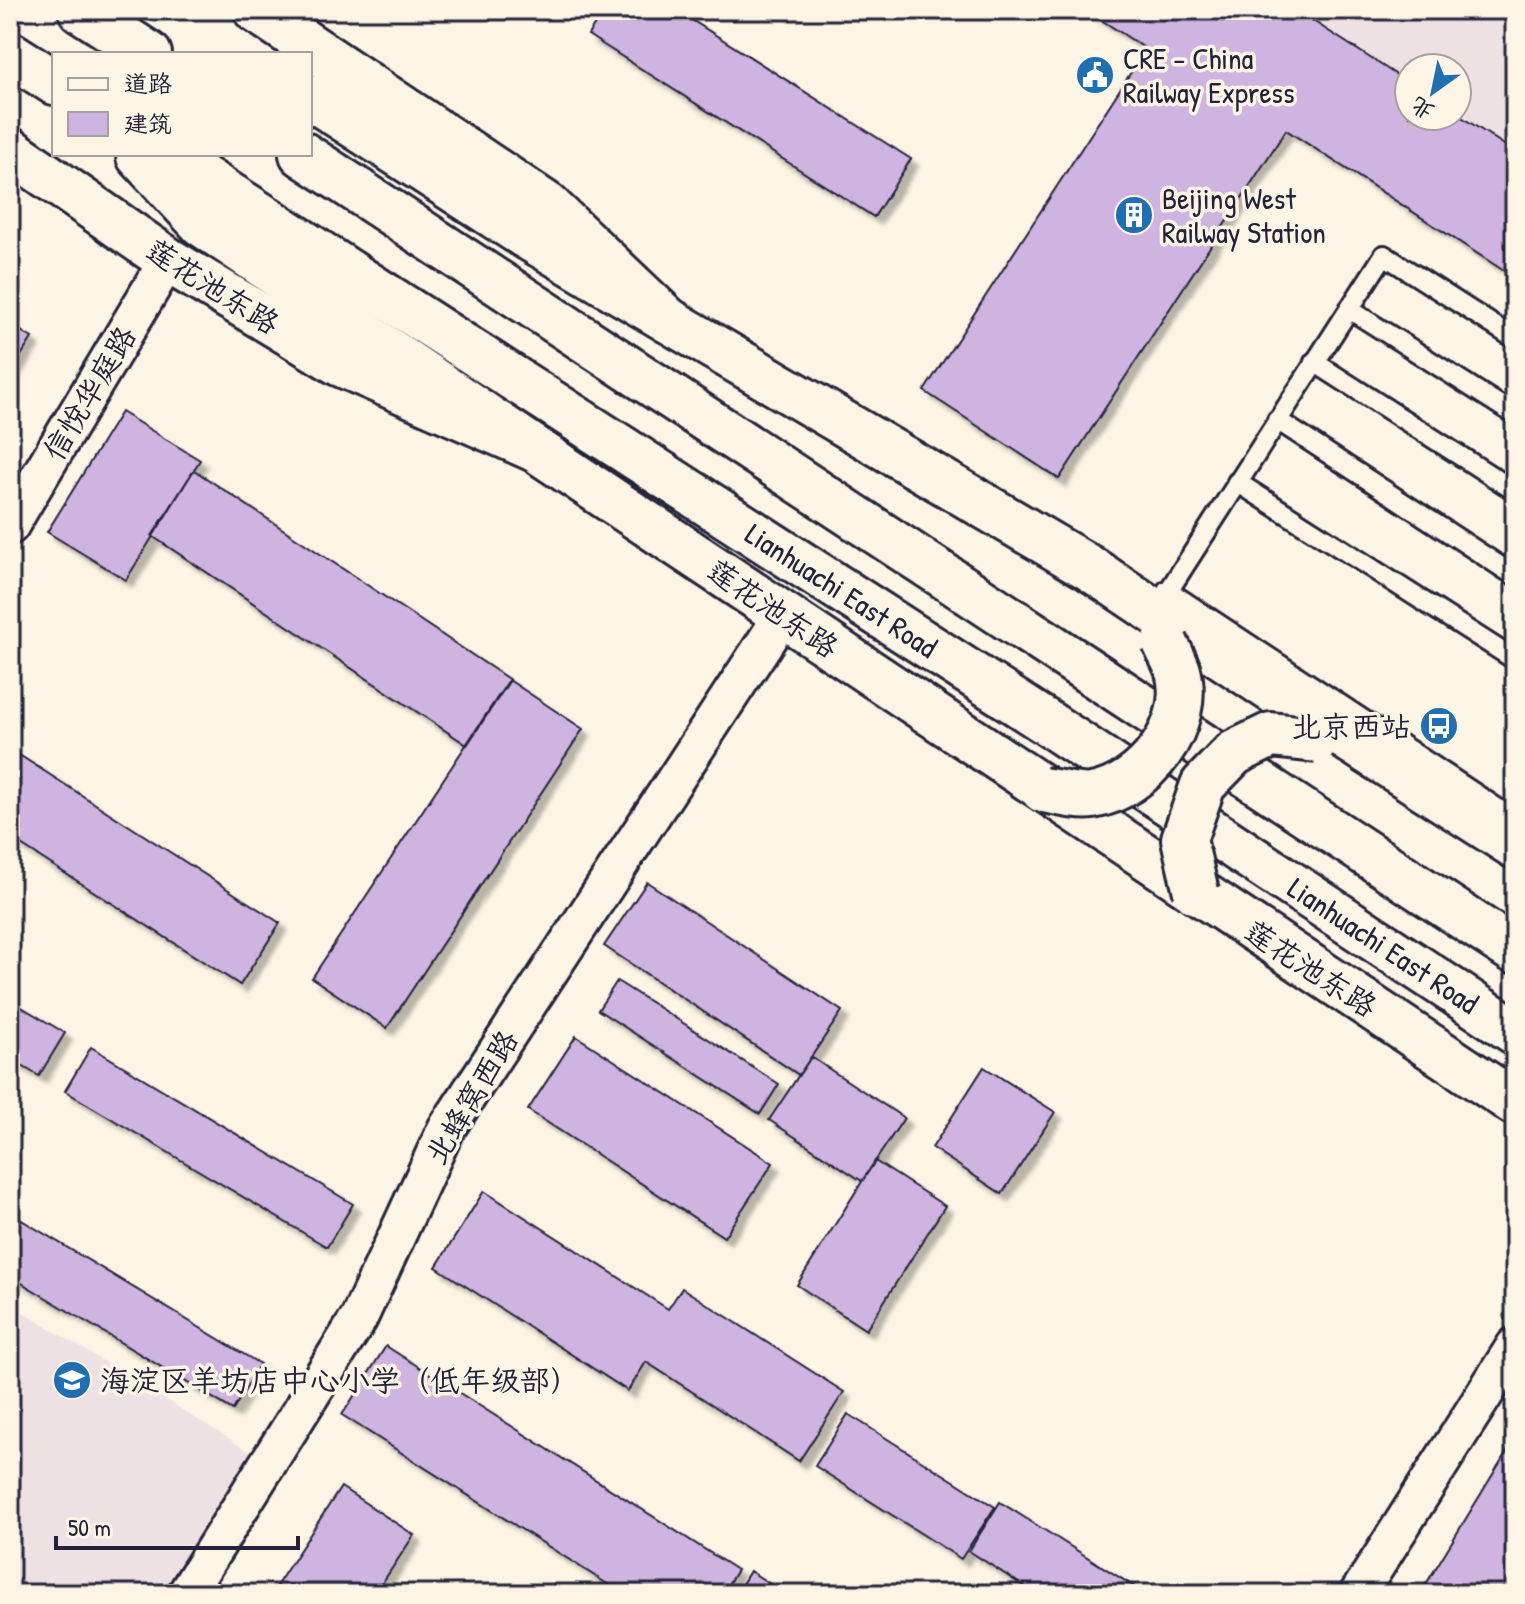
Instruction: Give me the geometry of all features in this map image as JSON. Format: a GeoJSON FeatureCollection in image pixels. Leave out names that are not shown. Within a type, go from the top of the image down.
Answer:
{"type":"FeatureCollection","features":[{"type":"Feature","properties":{"kind":"main road"},"geometry":{"type":"LineString","coordinates":[[256,10],[547,205],[668,320]]}},
{"type":"Feature","properties":{"kind":"main road"},"geometry":{"type":"LineString","coordinates":[[84,12],[150,50]]}},
{"type":"Feature","properties":{"kind":"main road"},"geometry":{"type":"LineString","coordinates":[[10,54],[50,80]]}},
{"type":"Feature","properties":{"kind":"main road"},"geometry":{"type":"LineString","coordinates":[[312,98],[524,235],[1088,567],[1177,639],[1317,740],[1515,867]]}},
{"type":"Feature","properties":{"kind":"main road"},"geometry":{"type":"LineString","coordinates":[[438,132],[482,133],[564,184],[598,213],[665,286],[783,366]]}},
{"type":"Feature","properties":{"kind":"main road","name":"莲花池东路"},"geometry":{"type":"LineString","coordinates":[[10,150],[168,260],[339,363],[535,449],[1515,1103]]}},
{"type":"Feature","properties":{"kind":"main road"},"geometry":{"type":"LineString","coordinates":[[140,156],[202,224],[535,449]]}},
{"type":"Feature","properties":{"kind":"main road","name":"Lianhuachi East Road"},"geometry":{"type":"LineString","coordinates":[[169,156],[1030,711],[1515,1032]]}},
{"type":"Feature","properties":{"kind":"main road"},"geometry":{"type":"LineString","coordinates":[[305,156],[1515,951]]}},
{"type":"Feature","properties":{"kind":"main road"},"geometry":{"type":"LineString","coordinates":[[816,408],[836,437],[1177,639],[1515,846]]}},
{"type":"Feature","properties":{"kind":"main road"},"geometry":{"type":"LineString","coordinates":[[1043,790],[1091,796],[1126,782],[1157,757],[1169,737],[1179,704],[1177,639]]}},
{"type":"Feature","properties":{"kind":"main road"},"geometry":{"type":"LineString","coordinates":[[1196,892],[1184,839],[1203,785],[1234,753],[1271,735],[1317,740]]}},
{"type":"Feature","properties":{"kind":"street","name":"信悦华庭路"},"geometry":{"type":"LineString","coordinates":[[10,526],[168,260]]}},
{"type":"Feature","properties":{"kind":"street","name":"北蜂窝西路"},"geometry":{"type":"LineString","coordinates":[[186,1594],[359,1318],[446,1129],[783,615]]}},
{"type":"Feature","properties":{"kind":"street"},"geometry":{"type":"LineString","coordinates":[[1358,1594],[1515,1346]]}},
{"type":"Feature","properties":{"kind":"lane"},"geometry":{"type":"LineString","coordinates":[[1177,639],[1169,590],[1384,255],[1515,339]]}},
{"type":"Feature","properties":{"kind":"lane"},"geometry":{"type":"LineString","coordinates":[[1349,309],[1515,415]]}},
{"type":"Feature","properties":{"kind":"lane"},"geometry":{"type":"LineString","coordinates":[[1314,362],[1515,491]]}},
{"type":"Feature","properties":{"kind":"lane"},"geometry":{"type":"LineString","coordinates":[[1277,420],[1515,576]]}},
{"type":"Feature","properties":{"kind":"lane"},"geometry":{"type":"LineString","coordinates":[[1237,482],[1515,660]]}},
{"type":"Feature","properties":{"kind":"lane"},"geometry":{"type":"LineString","coordinates":[[1088,567],[1120,572],[1169,590],[1515,820]]}},
{"type":"Feature","properties":{"kind":"shaded area"},"geometry":{"type":"Polygon","coordinates":[[[1300,10],[1515,10],[1515,150],[1473,122],[1473,52],[1393,52],[1393,71],[1300,10]]]}},
{"type":"Feature","properties":{"kind":"shaded area","name":"海淀区羊坊店中心小学（低年级部）"},"geometry":{"type":"Polygon","coordinates":[[[10,1304],[257,1456],[172,1594],[10,1594],[10,1304]]]}},
{"type":"Feature","properties":{"kind":"building"},"geometry":{"type":"Polygon","coordinates":[[[604,10],[676,10],[911,159],[874,217],[588,35],[604,10]]]}},
{"type":"Feature","properties":{"kind":"building","name":"Beijing West Railway Station"},"geometry":{"type":"Polygon","coordinates":[[[1086,10],[1296,10],[1393,73],[1393,132],[1473,132],[1473,124],[1515,152],[1515,278],[1286,130],[1059,479],[924,391],[1146,49],[1086,10]]]}},
{"type":"Feature","properties":{"kind":"building"},"geometry":{"type":"Polygon","coordinates":[[[10,324],[32,338],[10,373],[10,324]]]}},
{"type":"Feature","properties":{"kind":"building"},"geometry":{"type":"Polygon","coordinates":[[[121,412],[200,460],[126,580],[47,532],[121,412]]]}},
{"type":"Feature","properties":{"kind":"building"},"geometry":{"type":"Polygon","coordinates":[[[194,470],[510,680],[467,745],[152,536],[194,470]]]}},
{"type":"Feature","properties":{"kind":"building"},"geometry":{"type":"Polygon","coordinates":[[[509,680],[583,729],[387,1028],[312,978],[509,680]]]}},
{"type":"Feature","properties":{"kind":"building"},"geometry":{"type":"Polygon","coordinates":[[[10,749],[280,923],[240,985],[10,838],[10,749]]]}},
{"type":"Feature","properties":{"kind":"building"},"geometry":{"type":"Polygon","coordinates":[[[647,882],[842,1011],[799,1075],[604,946],[647,882]]]}},
{"type":"Feature","properties":{"kind":"building"},"geometry":{"type":"Polygon","coordinates":[[[617,981],[779,1084],[760,1114],[598,1010],[617,981]]]}},
{"type":"Feature","properties":{"kind":"building"},"geometry":{"type":"Polygon","coordinates":[[[10,1000],[65,1033],[39,1076],[10,1059],[10,1000]]]}},
{"type":"Feature","properties":{"kind":"building"},"geometry":{"type":"Polygon","coordinates":[[[576,1036],[773,1163],[724,1237],[528,1110],[576,1036]]]}},
{"type":"Feature","properties":{"kind":"building"},"geometry":{"type":"Polygon","coordinates":[[[91,1047],[353,1204],[327,1247],[65,1091],[91,1047]]]}},
{"type":"Feature","properties":{"kind":"building"},"geometry":{"type":"Polygon","coordinates":[[[811,1057],[904,1118],[862,1181],[769,1120],[811,1057]]]}},
{"type":"Feature","properties":{"kind":"building"},"geometry":{"type":"Polygon","coordinates":[[[984,1067],[1055,1112],[1002,1194],[932,1148],[984,1067]]]}},
{"type":"Feature","properties":{"kind":"building"},"geometry":{"type":"Polygon","coordinates":[[[875,1161],[945,1206],[866,1330],[797,1285],[875,1161]]]}},
{"type":"Feature","properties":{"kind":"building"},"geometry":{"type":"Polygon","coordinates":[[[484,1191],[668,1309],[682,1288],[844,1392],[799,1461],[646,1362],[628,1391],[436,1267],[484,1191]]]}},
{"type":"Feature","properties":{"kind":"building"},"geometry":{"type":"Polygon","coordinates":[[[10,1213],[260,1364],[233,1410],[10,1276],[10,1213]]]}},
{"type":"Feature","properties":{"kind":"building"},"geometry":{"type":"Polygon","coordinates":[[[386,1346],[737,1570],[722,1594],[623,1594],[342,1415],[386,1346]]]}},
{"type":"Feature","properties":{"kind":"building"},"geometry":{"type":"Polygon","coordinates":[[[848,1414],[995,1507],[961,1559],[815,1466],[848,1414]]]}},
{"type":"Feature","properties":{"kind":"building"},"geometry":{"type":"Polygon","coordinates":[[[1515,1438],[1515,1594],[1420,1594],[1515,1438]]]}},
{"type":"Feature","properties":{"kind":"building"},"geometry":{"type":"Polygon","coordinates":[[[341,1487],[414,1535],[375,1594],[271,1594],[341,1487]]]}},
{"type":"Feature","properties":{"kind":"building"},"geometry":{"type":"Polygon","coordinates":[[[1000,1502],[1141,1591],[1140,1594],[1036,1594],[969,1551],[1000,1502]]]}},
{"type":"Feature","properties":{"kind":"building"},"geometry":{"type":"Polygon","coordinates":[[[750,1571],[786,1594],[736,1594],[750,1571]]]}},
{"type":"Feature","properties":{"kind":"place","name":"CRE - China Railway Express"},"geometry":{"type":"Point","coordinates":[1095,75]}},
{"type":"Feature","properties":{"kind":"place","name":"Beijing West Railway Station"},"geometry":{"type":"Point","coordinates":[1134,215]}},
{"type":"Feature","properties":{"kind":"place","name":"北京西站"},"geometry":{"type":"Point","coordinates":[1439,726]}},
{"type":"Feature","properties":{"kind":"place","name":"海淀区羊坊店中心小学（低年级部）"},"geometry":{"type":"Point","coordinates":[72,1380]}}]}
